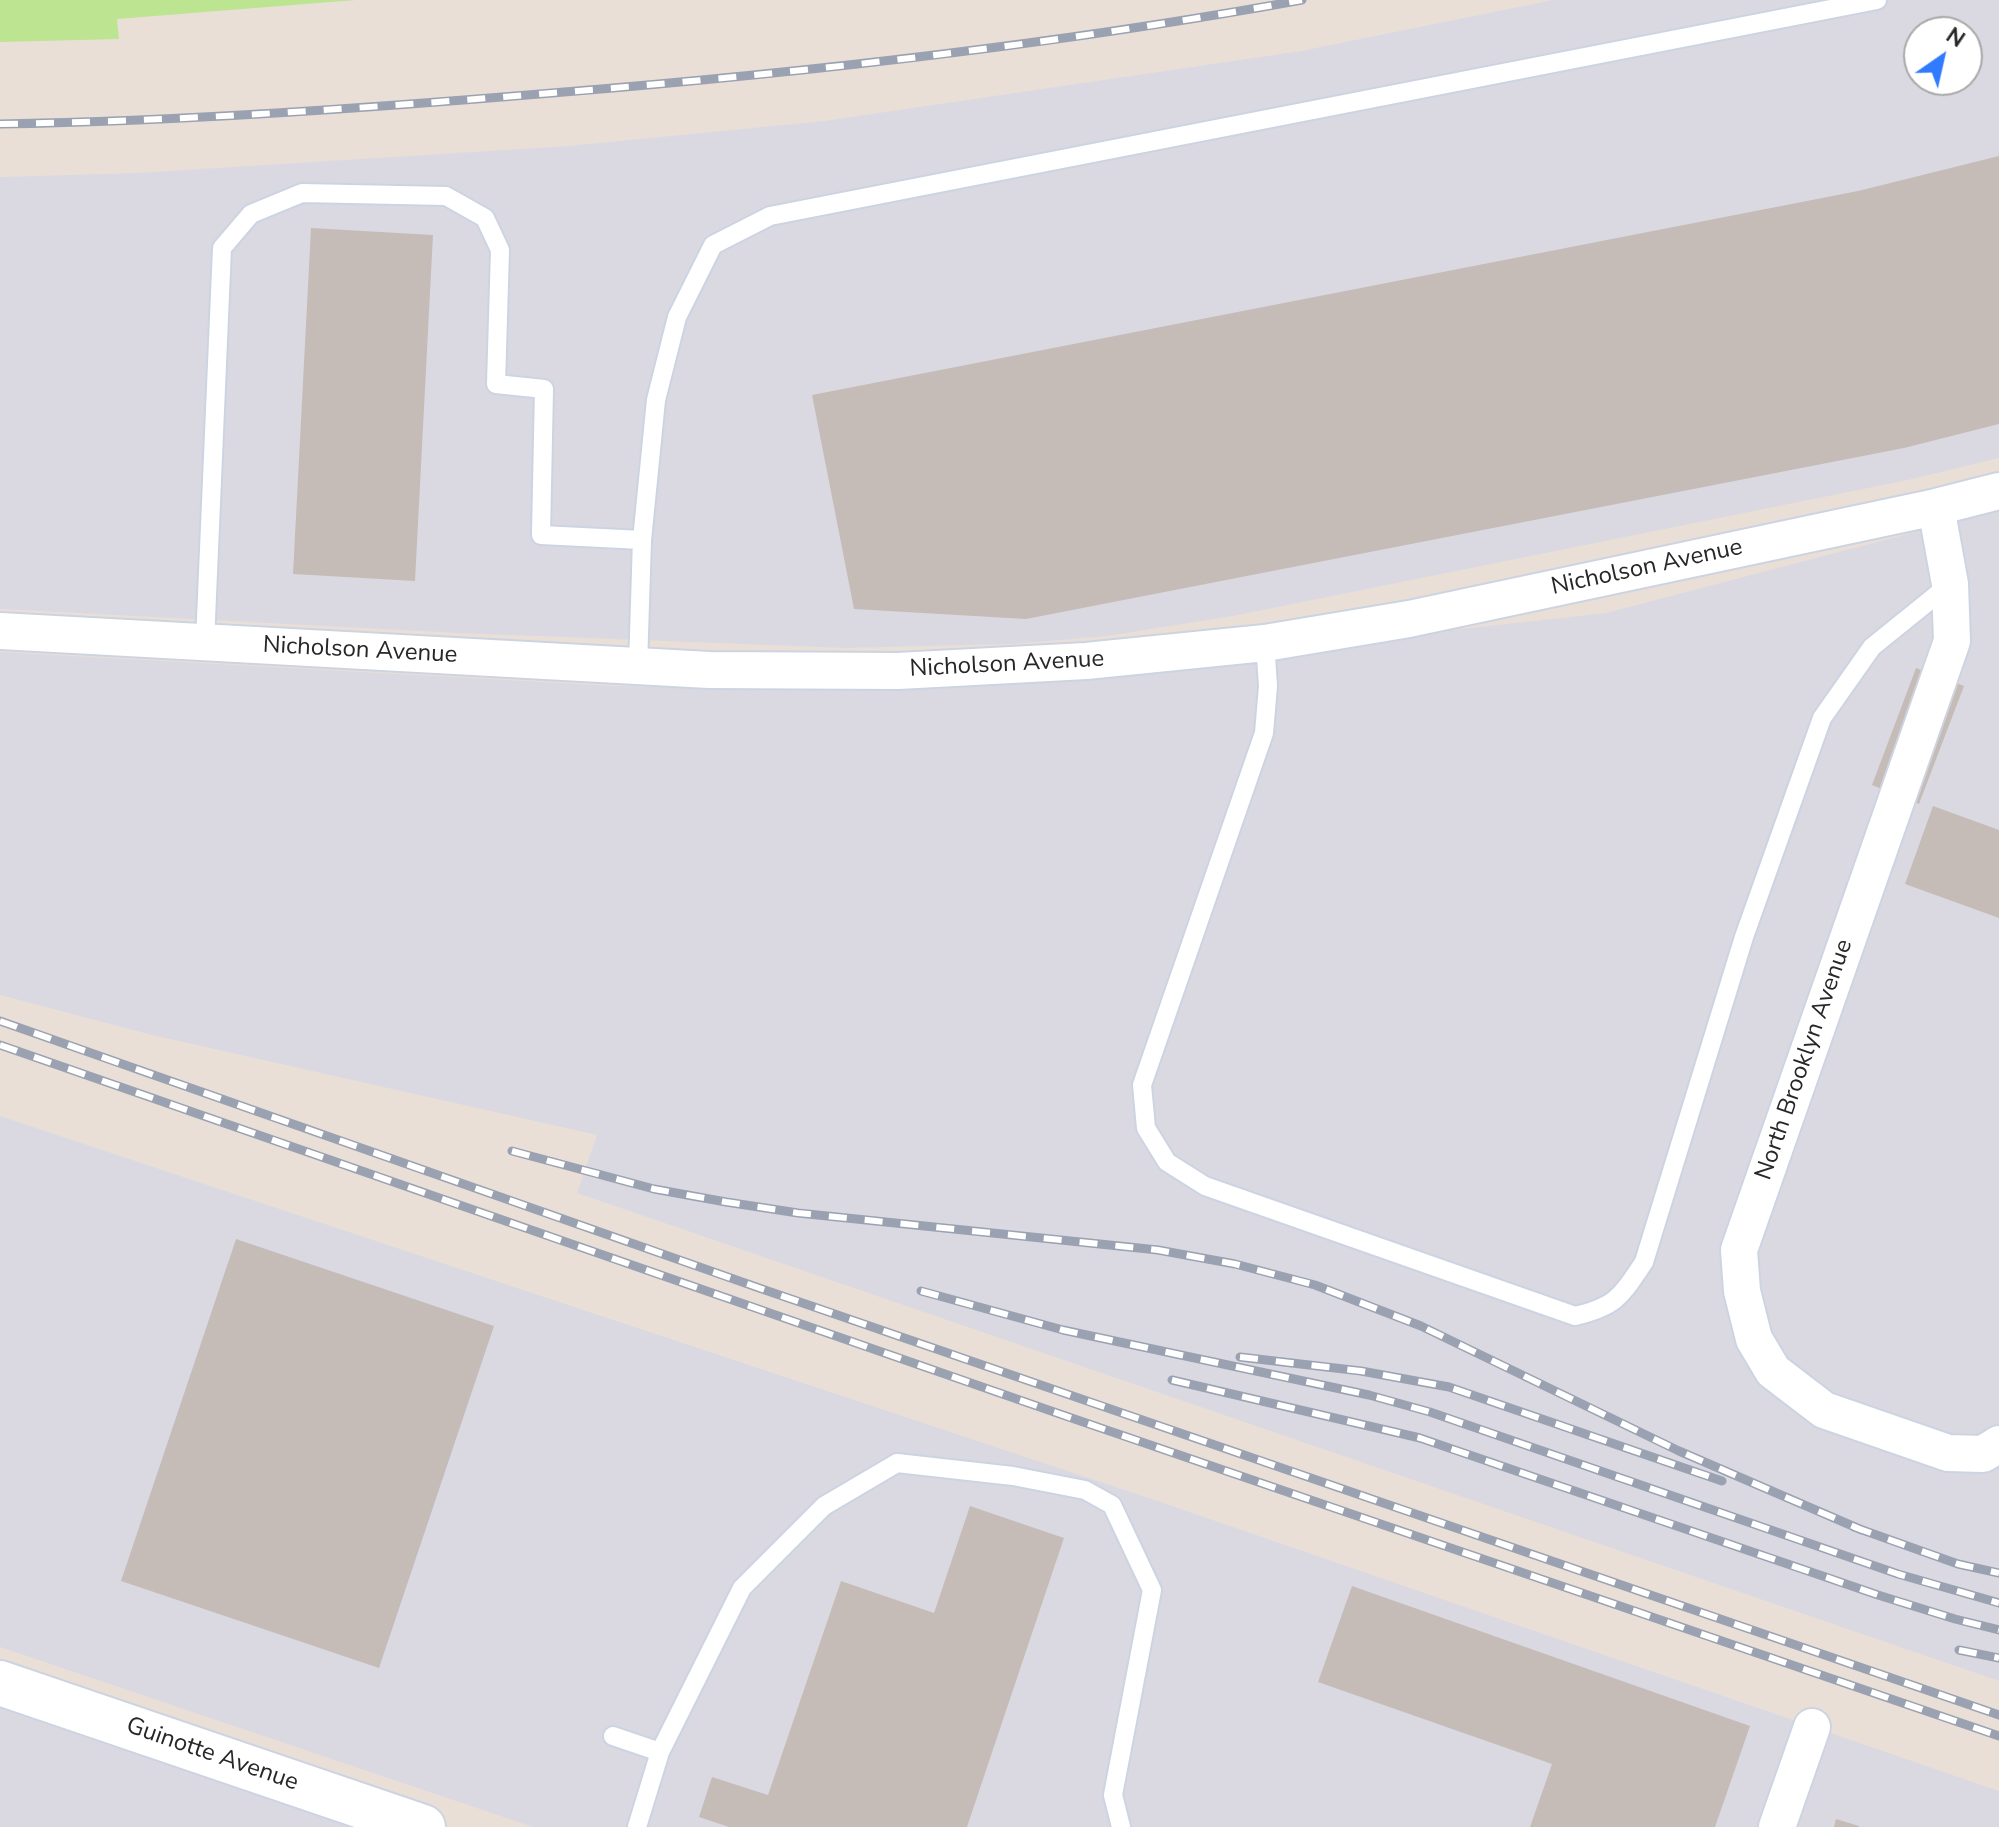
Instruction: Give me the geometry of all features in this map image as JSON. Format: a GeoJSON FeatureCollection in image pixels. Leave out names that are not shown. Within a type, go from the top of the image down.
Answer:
{"type":"FeatureCollection","features":[{"type":"Feature","properties":{"kind":"street","name":"Nicholson Avenue"},"geometry":{"type":"LineString","coordinates":[[0,631],[709,670],[898,671],[1086,661],[1265,643],[1409,619],[1999,491]]}},
{"type":"Feature","properties":{"kind":"street","name":"North Brooklyn Avenue"},"geometry":{"type":"LineString","coordinates":[[1936,507],[1950,584],[1952,641],[1739,1250],[1742,1291],[1754,1339],[1773,1371],[1824,1410],[1948,1453],[1983,1454],[1999,1444]]}},
{"type":"Feature","properties":{"kind":"street","name":"Guinotte Avenue"},"geometry":{"type":"LineString","coordinates":[[0,1683],[423,1827]]}},
{"type":"Feature","properties":{"kind":"street"},"geometry":{"type":"LineString","coordinates":[[1777,1827],[1812,1727]]}},
{"type":"Feature","properties":{"kind":"lane"},"geometry":{"type":"LineString","coordinates":[[638,666],[642,540],[656,400],[677,317],[713,245],[770,216],[1877,0]]}},
{"type":"Feature","properties":{"kind":"lane"},"geometry":{"type":"LineString","coordinates":[[205,642],[222,248],[251,214],[302,193],[446,196],[485,218],[500,250],[496,384],[544,389],[541,535],[642,540]]}},
{"type":"Feature","properties":{"kind":"lane"},"geometry":{"type":"LineString","coordinates":[[1265,643],[1268,686],[1264,733],[1142,1085],[1146,1128],[1167,1162],[1205,1186],[1575,1316],[1601,1310],[1623,1293],[1644,1262],[1744,937],[1822,718],[1872,647],[1950,584]]}},
{"type":"Feature","properties":{"kind":"lane"},"geometry":{"type":"LineString","coordinates":[[637,1827],[660,1752],[742,1588],[824,1506],[897,1463],[1013,1476],[1085,1490],[1112,1505],[1152,1590],[1113,1795],[1121,1827]]}},
{"type":"Feature","properties":{"kind":"lane"},"geometry":{"type":"LineString","coordinates":[[613,1736],[660,1752]]}},
{"type":"Feature","properties":{"kind":"shaded area"},"geometry":{"type":"Polygon","coordinates":[[[1553,0],[1999,0],[1999,458],[1908,480],[1233,616],[1107,636],[1012,644],[845,648],[459,633],[0,609],[0,177],[136,173],[568,146],[824,121],[1301,51],[1553,0]]]}},
{"type":"Feature","properties":{"kind":"shaded area"},"geometry":{"type":"Polygon","coordinates":[[[1999,510],[1999,1681],[577,1193],[597,1135],[152,1035],[0,995],[0,652],[616,686],[807,690],[1006,679],[1606,613],[1999,510]]]}},
{"type":"Feature","properties":{"kind":"shaded area"},"geometry":{"type":"Polygon","coordinates":[[[0,1116],[1146,1497],[1999,1791],[1999,1827],[533,1827],[0,1647],[0,1116]]]}},
{"type":"Feature","properties":{"kind":"shaded area"},"geometry":{"type":"Polygon","coordinates":[[[0,1705],[358,1827],[0,1827],[0,1705]]]}},
{"type":"Feature","properties":{"kind":"green space"},"geometry":{"type":"Polygon","coordinates":[[[0,0],[356,0],[117,19],[119,39],[0,42],[0,0]]]}},
{"type":"Feature","properties":{"kind":"building"},"geometry":{"type":"Polygon","coordinates":[[[1999,156],[1999,424],[1904,448],[1026,619],[854,609],[812,395],[1858,191],[1999,156]]]}},
{"type":"Feature","properties":{"kind":"building"},"geometry":{"type":"Polygon","coordinates":[[[311,228],[433,235],[415,581],[293,574],[311,228]]]}},
{"type":"Feature","properties":{"kind":"building"},"geometry":{"type":"Polygon","coordinates":[[[1916,668],[1964,686],[1919,804],[1872,785],[1916,668]]]}},
{"type":"Feature","properties":{"kind":"building"},"geometry":{"type":"Polygon","coordinates":[[[1933,806],[1999,830],[1999,918],[1905,884],[1933,806]]]}},
{"type":"Feature","properties":{"kind":"building"},"geometry":{"type":"Polygon","coordinates":[[[236,1239],[494,1326],[379,1668],[121,1581],[236,1239]]]}},
{"type":"Feature","properties":{"kind":"building"},"geometry":{"type":"Polygon","coordinates":[[[970,1506],[1064,1538],[967,1827],[729,1827],[699,1817],[712,1777],[768,1795],[841,1581],[934,1613],[970,1506]]]}},
{"type":"Feature","properties":{"kind":"building"},"geometry":{"type":"Polygon","coordinates":[[[1352,1586],[1750,1726],[1715,1827],[1530,1827],[1552,1764],[1318,1682],[1352,1586]]]}},
{"type":"Feature","properties":{"kind":"building"},"geometry":{"type":"Polygon","coordinates":[[[1836,1819],[1859,1826],[1859,1827],[1834,1827],[1836,1819]]]}},
{"type":"Feature","properties":{"kind":"railway"},"geometry":{"type":"LineString","coordinates":[[0,124],[345,109],[740,76],[1022,44],[1302,0]]}},
{"type":"Feature","properties":{"kind":"railway"},"geometry":{"type":"LineString","coordinates":[[0,1021],[762,1289],[1999,1715]]}},
{"type":"Feature","properties":{"kind":"railway"},"geometry":{"type":"LineString","coordinates":[[0,1045],[1057,1413],[1999,1736]]}},
{"type":"Feature","properties":{"kind":"railway"},"geometry":{"type":"LineString","coordinates":[[512,1151],[654,1189],[726,1202],[798,1213],[1158,1250],[1235,1264],[1315,1285],[1421,1326],[1679,1451],[1862,1530]]}},
{"type":"Feature","properties":{"kind":"railway"},"geometry":{"type":"LineString","coordinates":[[921,1291],[1063,1330],[1369,1395],[1430,1412],[1898,1574],[1999,1603]]}},
{"type":"Feature","properties":{"kind":"railway"},"geometry":{"type":"LineString","coordinates":[[1240,1357],[1361,1371],[1449,1387],[1722,1481]]}},
{"type":"Feature","properties":{"kind":"railway"},"geometry":{"type":"LineString","coordinates":[[1172,1380],[1420,1438],[1878,1595],[1999,1630]]}},
{"type":"Feature","properties":{"kind":"railway"},"geometry":{"type":"LineString","coordinates":[[1854,1527],[1958,1564],[1999,1573]]}},
{"type":"Feature","properties":{"kind":"railway"},"geometry":{"type":"LineString","coordinates":[[1959,1650],[1999,1658]]}}]}
